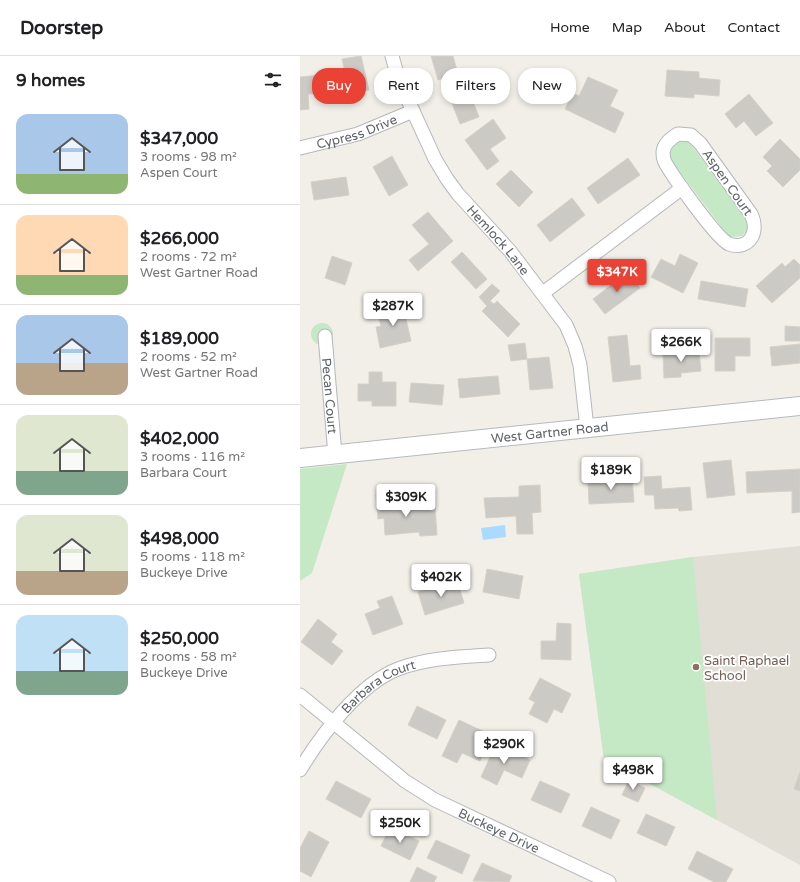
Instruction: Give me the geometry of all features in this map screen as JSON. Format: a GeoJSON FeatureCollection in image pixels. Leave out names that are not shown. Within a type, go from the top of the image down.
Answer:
{"type":"FeatureCollection","features":[{"type":"Feature","properties":{"kind":"street","name":"Hemlock Lane"},"geometry":{"type":"LineString","coordinates":[[392,56],[399,81],[435,159],[446,179],[510,251],[566,325],[575,346],[581,372],[587,428]]}},
{"type":"Feature","properties":{"kind":"street","name":"Cypress Drive"},"geometry":{"type":"LineString","coordinates":[[300,148],[358,134],[413,111]]}},
{"type":"Feature","properties":{"kind":"street","name":"Aspen Court"},"geometry":{"type":"LineString","coordinates":[[678,134],[686,134],[691,135],[700,143],[751,214],[755,223],[755,230],[752,237],[742,244],[736,245],[725,241],[682,188],[665,162],[663,153],[665,145],[670,138],[678,134]]}},
{"type":"Feature","properties":{"kind":"street"},"geometry":{"type":"LineString","coordinates":[[543,293],[682,188]]}},
{"type":"Feature","properties":{"kind":"street","name":"Pecan Court"},"geometry":{"type":"LineString","coordinates":[[325,336],[336,455]]}},
{"type":"Feature","properties":{"kind":"street","name":"West Gartner Road"},"geometry":{"type":"LineString","coordinates":[[300,458],[800,406]]}},
{"type":"Feature","properties":{"kind":"street","name":"Barbara Court"},"geometry":{"type":"LineString","coordinates":[[300,770],[334,723],[361,693],[390,672],[420,662],[489,655]]}},
{"type":"Feature","properties":{"kind":"street","name":"Buckeye Drive"},"geometry":{"type":"LineString","coordinates":[[300,695],[405,781],[435,800],[609,882]]}},
{"type":"Feature","properties":{"kind":"shaded area","name":"Saint Raphael School"},"geometry":{"type":"Polygon","coordinates":[[[800,546],[800,865],[604,759],[579,574],[693,557],[800,546]]]}},
{"type":"Feature","properties":{"kind":"green space"},"geometry":{"type":"Polygon","coordinates":[[[678,140],[687,141],[692,146],[746,219],[747,228],[742,236],[731,237],[726,233],[670,159],[669,148],[678,140]]]}},
{"type":"Feature","properties":{"kind":"green space"},"geometry":{"type":"Polygon","coordinates":[[[322,323],[330,326],[333,334],[330,342],[322,345],[314,342],[311,334],[314,326],[322,323]]]}},
{"type":"Feature","properties":{"kind":"green space"},"geometry":{"type":"Polygon","coordinates":[[[347,464],[312,573],[300,581],[300,469],[347,464]]]}},
{"type":"Feature","properties":{"kind":"green space"},"geometry":{"type":"Polygon","coordinates":[[[693,557],[717,820],[604,759],[579,574],[693,557]]]}},
{"type":"Feature","properties":{"kind":"water"},"geometry":{"type":"Polygon","coordinates":[[[505,525],[506,537],[483,540],[481,528],[505,525]]]}},
{"type":"Feature","properties":{"kind":"building"},"geometry":{"type":"Polygon","coordinates":[[[361,56],[364,68],[344,68],[342,59],[361,56]]]}},
{"type":"Feature","properties":{"kind":"building"},"geometry":{"type":"Polygon","coordinates":[[[431,56],[453,56],[456,68],[441,68],[441,79],[438,80],[431,56]]]}},
{"type":"Feature","properties":{"kind":"building"},"geometry":{"type":"Polygon","coordinates":[[[667,70],[699,72],[699,78],[720,80],[719,96],[694,94],[694,98],[665,96],[667,70]]]}},
{"type":"Feature","properties":{"kind":"building"},"geometry":{"type":"Polygon","coordinates":[[[312,76],[312,94],[308,94],[309,109],[300,110],[300,77],[312,76]]]}},
{"type":"Feature","properties":{"kind":"building"},"geometry":{"type":"Polygon","coordinates":[[[366,77],[369,90],[366,91],[366,77]]]}},
{"type":"Feature","properties":{"kind":"building"},"geometry":{"type":"Polygon","coordinates":[[[588,77],[618,90],[610,106],[624,113],[615,133],[565,109],[568,104],[576,104],[576,94],[579,96],[588,77]]]}},
{"type":"Feature","properties":{"kind":"building"},"geometry":{"type":"Polygon","coordinates":[[[749,94],[773,123],[756,136],[744,121],[736,128],[725,114],[749,94]]]}},
{"type":"Feature","properties":{"kind":"building"},"geometry":{"type":"Polygon","coordinates":[[[452,104],[474,104],[479,117],[460,124],[452,104]]]}},
{"type":"Feature","properties":{"kind":"building"},"geometry":{"type":"Polygon","coordinates":[[[493,119],[506,138],[490,149],[499,161],[487,170],[465,140],[493,119]]]}},
{"type":"Feature","properties":{"kind":"building"},"geometry":{"type":"Polygon","coordinates":[[[780,139],[800,159],[800,170],[783,187],[767,171],[772,166],[763,157],[780,139]]]}},
{"type":"Feature","properties":{"kind":"building"},"geometry":{"type":"Polygon","coordinates":[[[392,156],[408,185],[389,196],[373,167],[392,156]]]}},
{"type":"Feature","properties":{"kind":"building"},"geometry":{"type":"Polygon","coordinates":[[[628,158],[640,175],[598,204],[587,188],[628,158]]]}},
{"type":"Feature","properties":{"kind":"building"},"geometry":{"type":"Polygon","coordinates":[[[511,170],[533,192],[519,207],[496,184],[511,170]]]}},
{"type":"Feature","properties":{"kind":"building"},"geometry":{"type":"Polygon","coordinates":[[[346,177],[349,195],[314,200],[311,182],[346,177]]]}},
{"type":"Feature","properties":{"kind":"building"},"geometry":{"type":"Polygon","coordinates":[[[572,198],[585,215],[550,242],[537,225],[572,198]]]}},
{"type":"Feature","properties":{"kind":"building"},"geometry":{"type":"Polygon","coordinates":[[[428,212],[453,241],[418,271],[409,260],[429,244],[412,225],[428,212]]]}},
{"type":"Feature","properties":{"kind":"building"},"geometry":{"type":"Polygon","coordinates":[[[462,252],[487,279],[476,289],[451,262],[462,252]]]}},
{"type":"Feature","properties":{"kind":"building"},"geometry":{"type":"Polygon","coordinates":[[[680,254],[698,263],[683,293],[651,277],[661,259],[675,266],[680,254]]]}},
{"type":"Feature","properties":{"kind":"building"},"geometry":{"type":"Polygon","coordinates":[[[332,256],[352,263],[345,285],[325,278],[332,256]]]}},
{"type":"Feature","properties":{"kind":"building"},"geometry":{"type":"Polygon","coordinates":[[[794,259],[800,265],[800,278],[772,303],[756,286],[782,263],[785,267],[794,259]]]}},
{"type":"Feature","properties":{"kind":"building"},"geometry":{"type":"Polygon","coordinates":[[[628,272],[640,288],[605,314],[593,299],[628,272]]]}},
{"type":"Feature","properties":{"kind":"building"},"geometry":{"type":"Polygon","coordinates":[[[701,281],[748,289],[745,307],[698,299],[701,281]]]}},
{"type":"Feature","properties":{"kind":"building"},"geometry":{"type":"Polygon","coordinates":[[[492,284],[500,291],[490,301],[494,304],[497,301],[520,324],[508,337],[482,311],[487,306],[479,297],[492,284]]]}},
{"type":"Feature","properties":{"kind":"building"},"geometry":{"type":"Polygon","coordinates":[[[403,306],[411,341],[380,348],[376,327],[381,326],[377,311],[403,306]]]}},
{"type":"Feature","properties":{"kind":"building"},"geometry":{"type":"Polygon","coordinates":[[[785,326],[800,327],[800,341],[785,341],[785,326]]]}},
{"type":"Feature","properties":{"kind":"building"},"geometry":{"type":"Polygon","coordinates":[[[627,335],[630,366],[640,365],[641,379],[613,382],[608,337],[627,335]]]}},
{"type":"Feature","properties":{"kind":"building"},"geometry":{"type":"Polygon","coordinates":[[[715,338],[750,338],[750,356],[735,356],[735,371],[715,371],[715,338]]]}},
{"type":"Feature","properties":{"kind":"building"},"geometry":{"type":"Polygon","coordinates":[[[525,343],[527,359],[511,361],[508,345],[525,343]]]}},
{"type":"Feature","properties":{"kind":"building"},"geometry":{"type":"Polygon","coordinates":[[[800,344],[800,363],[772,366],[770,347],[800,344]]]}},
{"type":"Feature","properties":{"kind":"building"},"geometry":{"type":"Polygon","coordinates":[[[699,351],[701,371],[681,373],[681,377],[664,378],[663,353],[699,351]]]}},
{"type":"Feature","properties":{"kind":"building"},"geometry":{"type":"Polygon","coordinates":[[[549,357],[553,388],[530,390],[527,359],[549,357]]]}},
{"type":"Feature","properties":{"kind":"building"},"geometry":{"type":"Polygon","coordinates":[[[369,372],[382,372],[382,382],[396,382],[396,406],[372,406],[372,401],[358,401],[358,384],[369,384],[369,372]]]}},
{"type":"Feature","properties":{"kind":"building"},"geometry":{"type":"Polygon","coordinates":[[[498,376],[500,394],[460,398],[458,379],[498,376]]]}},
{"type":"Feature","properties":{"kind":"building"},"geometry":{"type":"Polygon","coordinates":[[[411,383],[444,385],[442,405],[409,402],[411,383]]]}},
{"type":"Feature","properties":{"kind":"building"},"geometry":{"type":"Polygon","coordinates":[[[731,460],[735,495],[707,498],[703,463],[731,460]]]}},
{"type":"Feature","properties":{"kind":"building"},"geometry":{"type":"Polygon","coordinates":[[[800,469],[800,512],[792,513],[792,491],[747,493],[746,472],[800,469]]]}},
{"type":"Feature","properties":{"kind":"building"},"geometry":{"type":"Polygon","coordinates":[[[661,476],[662,489],[690,487],[692,510],[679,511],[678,508],[655,509],[654,495],[645,495],[644,477],[661,476]]]}},
{"type":"Feature","properties":{"kind":"building"},"geometry":{"type":"Polygon","coordinates":[[[632,477],[634,502],[589,504],[588,480],[632,477]]]}},
{"type":"Feature","properties":{"kind":"building"},"geometry":{"type":"Polygon","coordinates":[[[540,485],[541,512],[532,513],[533,534],[517,534],[516,516],[486,518],[484,498],[519,497],[519,486],[540,485]]]}},
{"type":"Feature","properties":{"kind":"building"},"geometry":{"type":"Polygon","coordinates":[[[394,493],[395,509],[435,506],[437,535],[420,536],[419,532],[385,535],[384,518],[378,519],[376,494],[394,493]]]}},
{"type":"Feature","properties":{"kind":"building"},"geometry":{"type":"Polygon","coordinates":[[[487,569],[523,576],[519,599],[483,592],[487,569]]]}},
{"type":"Feature","properties":{"kind":"building"},"geometry":{"type":"Polygon","coordinates":[[[457,580],[464,603],[425,615],[418,592],[457,580]]]}},
{"type":"Feature","properties":{"kind":"building"},"geometry":{"type":"Polygon","coordinates":[[[392,596],[403,624],[373,635],[365,614],[380,608],[377,601],[392,596]]]}},
{"type":"Feature","properties":{"kind":"building"},"geometry":{"type":"Polygon","coordinates":[[[318,619],[337,634],[331,642],[343,651],[332,665],[301,642],[318,619]]]}},
{"type":"Feature","properties":{"kind":"building"},"geometry":{"type":"Polygon","coordinates":[[[557,623],[571,624],[571,660],[541,659],[541,641],[556,641],[557,623]]]}},
{"type":"Feature","properties":{"kind":"building"},"geometry":{"type":"Polygon","coordinates":[[[540,678],[571,694],[562,713],[554,709],[547,723],[529,714],[535,702],[529,699],[540,678]]]}},
{"type":"Feature","properties":{"kind":"building"},"geometry":{"type":"Polygon","coordinates":[[[417,706],[446,720],[437,739],[408,725],[417,706]]]}},
{"type":"Feature","properties":{"kind":"building"},"geometry":{"type":"Polygon","coordinates":[[[459,720],[491,735],[480,761],[462,753],[457,763],[442,756],[459,720]]]}},
{"type":"Feature","properties":{"kind":"building"},"geometry":{"type":"Polygon","coordinates":[[[496,744],[530,760],[522,778],[504,770],[497,785],[481,777],[496,744]]]}},
{"type":"Feature","properties":{"kind":"building"},"geometry":{"type":"Polygon","coordinates":[[[800,772],[800,791],[794,789],[800,772]]]}},
{"type":"Feature","properties":{"kind":"building"},"geometry":{"type":"Polygon","coordinates":[[[629,780],[645,788],[638,802],[622,795],[629,780]]]}},
{"type":"Feature","properties":{"kind":"building"},"geometry":{"type":"Polygon","coordinates":[[[336,781],[371,799],[361,818],[326,799],[336,781]]]}},
{"type":"Feature","properties":{"kind":"building"},"geometry":{"type":"Polygon","coordinates":[[[540,781],[570,794],[561,813],[531,800],[540,781]]]}},
{"type":"Feature","properties":{"kind":"building"},"geometry":{"type":"Polygon","coordinates":[[[591,807],[620,820],[611,839],[582,826],[591,807]]]}},
{"type":"Feature","properties":{"kind":"building"},"geometry":{"type":"Polygon","coordinates":[[[646,814],[675,827],[666,846],[637,833],[646,814]]]}},
{"type":"Feature","properties":{"kind":"building"},"geometry":{"type":"Polygon","coordinates":[[[390,827],[419,841],[410,860],[381,846],[390,827]]]}},
{"type":"Feature","properties":{"kind":"building"},"geometry":{"type":"Polygon","coordinates":[[[309,831],[329,842],[311,877],[300,871],[300,848],[309,831]]]}},
{"type":"Feature","properties":{"kind":"building"},"geometry":{"type":"Polygon","coordinates":[[[436,840],[470,855],[462,874],[427,858],[436,840]]]}},
{"type":"Feature","properties":{"kind":"building"},"geometry":{"type":"Polygon","coordinates":[[[697,851],[733,869],[726,882],[714,882],[688,869],[697,851]]]}},
{"type":"Feature","properties":{"kind":"building"},"geometry":{"type":"Polygon","coordinates":[[[482,863],[512,876],[509,882],[473,881],[482,863]]]}},
{"type":"Feature","properties":{"kind":"building"},"geometry":{"type":"Polygon","coordinates":[[[417,867],[437,877],[434,882],[410,882],[417,867]]]}},
{"type":"Feature","properties":{"kind":"place","name":"Saint Raphael School"},"geometry":{"type":"Point","coordinates":[696,667]}}]}
